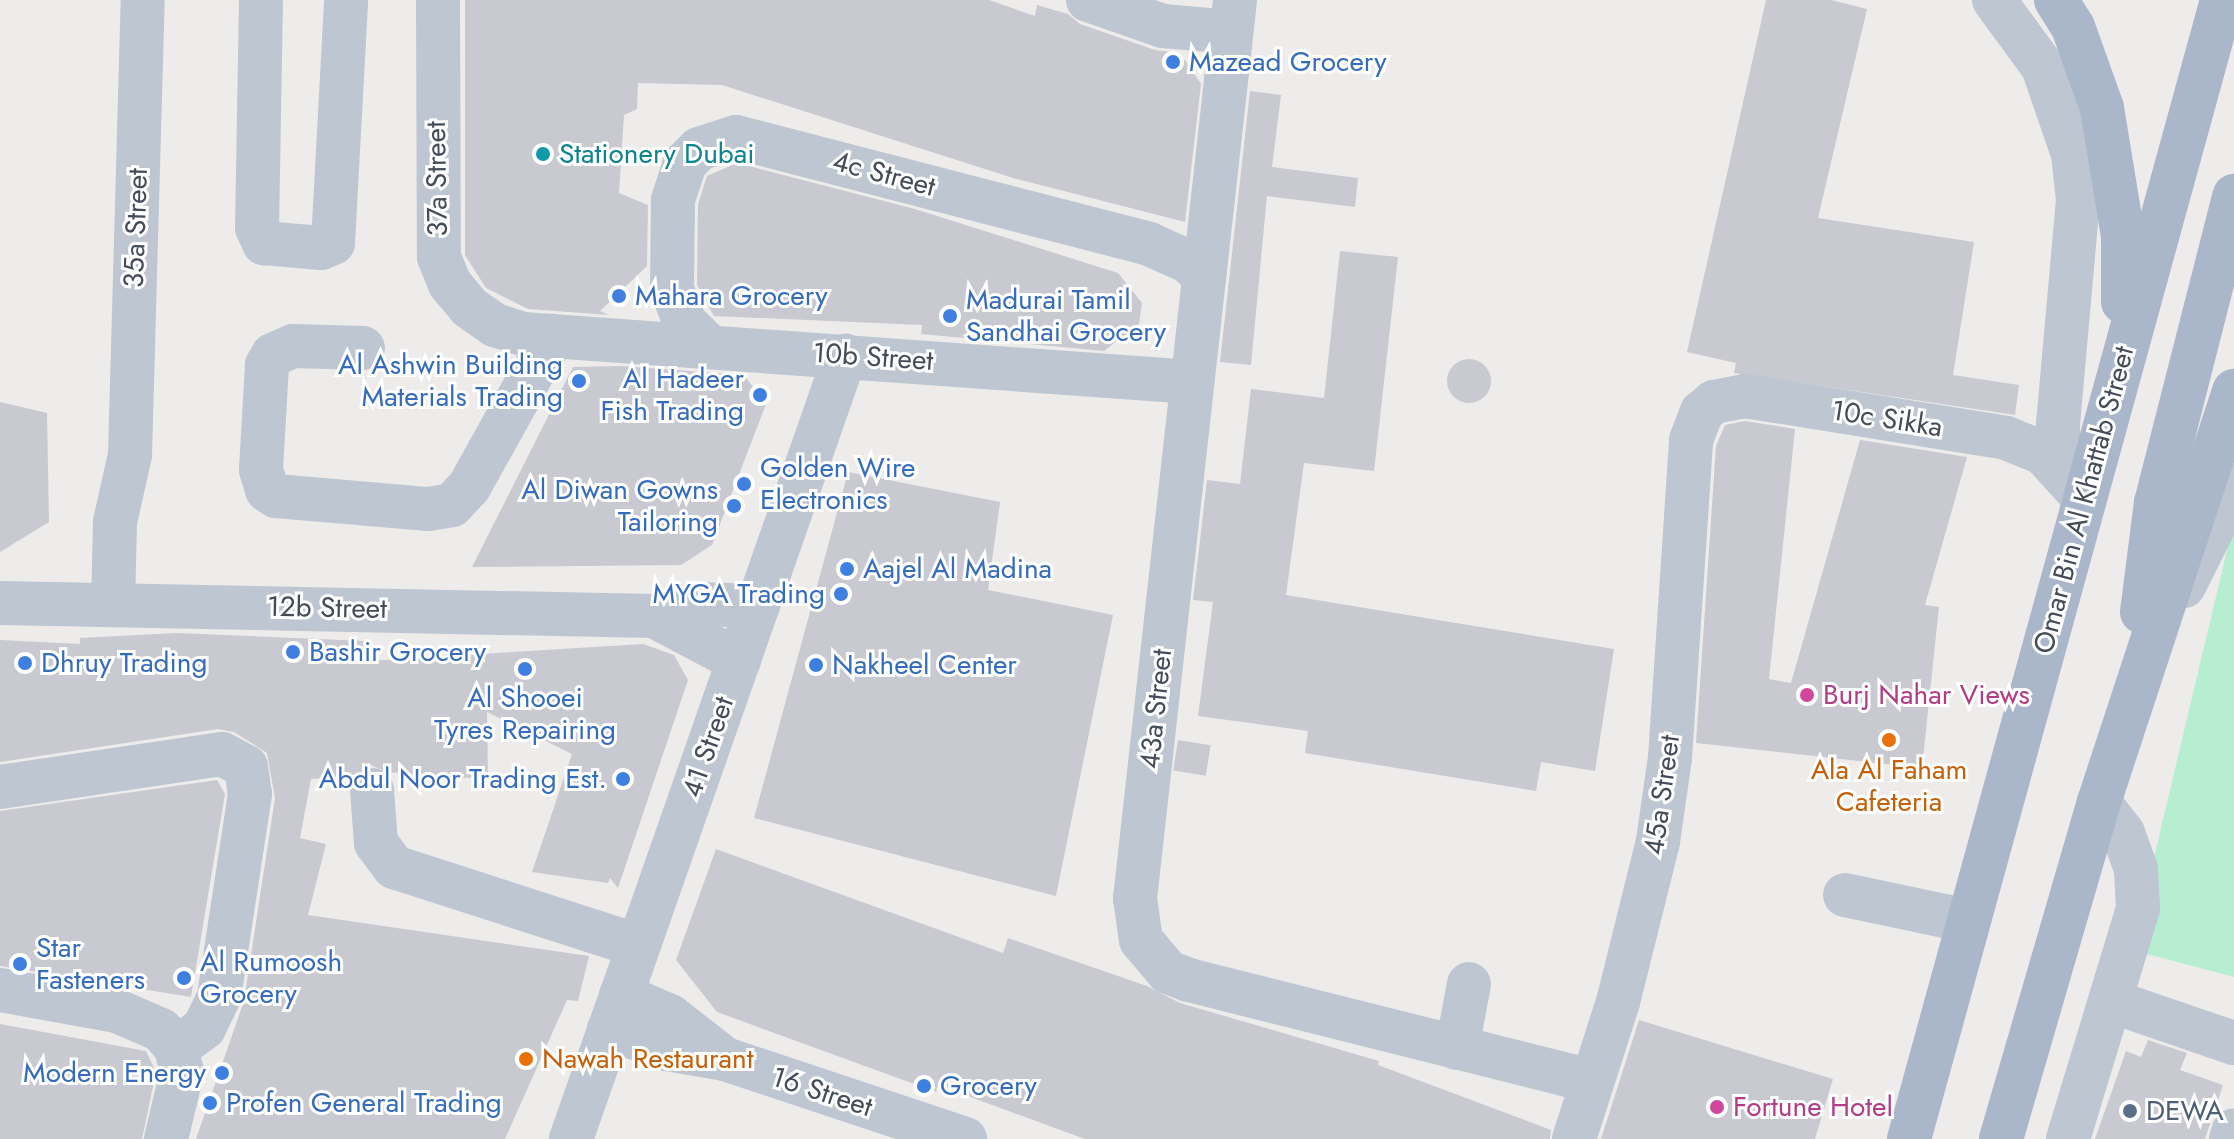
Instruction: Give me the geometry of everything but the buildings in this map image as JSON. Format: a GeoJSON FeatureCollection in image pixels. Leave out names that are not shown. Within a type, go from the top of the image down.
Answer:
{"type":"FeatureCollection","features":[{"type":"Feature","properties":{"kind":"main road"},"geometry":{"type":"LineString","coordinates":[[2056,0],[2080,46],[2116,171],[2123,236],[2120,367]]}},
{"type":"Feature","properties":{"kind":"main road","name":"Omar Bin Al Khattab Street"},"geometry":{"type":"LineString","coordinates":[[1909,1139],[1968,921],[2072,482],[2120,367],[2222,0]]}},
{"type":"Feature","properties":{"kind":"main road"},"geometry":{"type":"LineString","coordinates":[[2142,671],[2142,614],[2156,503],[2234,196]]}},
{"type":"Feature","properties":{"kind":"main road"},"geometry":{"type":"LineString","coordinates":[[2001,1139],[2099,802],[2231,405]]}},
{"type":"Feature","properties":{"kind":"street","name":"35a Street"},"geometry":{"type":"LineString","coordinates":[[127,604],[115,522],[130,455],[143,0]]}},
{"type":"Feature","properties":{"kind":"street"},"geometry":{"type":"LineString","coordinates":[[261,0],[257,228],[264,243],[321,248],[333,243],[346,0]]}},
{"type":"Feature","properties":{"kind":"street","name":"37a Street"},"geometry":{"type":"LineString","coordinates":[[438,0],[439,257],[450,284],[469,307],[495,325],[523,334],[553,336]]}},
{"type":"Feature","properties":{"kind":"street"},"geometry":{"type":"LineString","coordinates":[[1088,0],[1163,26],[1233,16]]}},
{"type":"Feature","properties":{"kind":"street"},"geometry":{"type":"LineString","coordinates":[[1994,0],[2043,67],[2073,154],[2078,200],[2058,424],[2072,482]]}},
{"type":"Feature","properties":{"kind":"street","name":"43a Street"},"geometry":{"type":"LineString","coordinates":[[1233,16],[1135,898],[1141,940],[1168,972],[1189,980],[1592,1081]]}},
{"type":"Feature","properties":{"kind":"street","name":"4c Street"},"geometry":{"type":"LineString","coordinates":[[707,344],[685,323],[672,289],[677,181],[699,149],[736,137],[1149,244],[1189,262],[1204,277]]}},
{"type":"Feature","properties":{"kind":"street"},"geometry":{"type":"LineString","coordinates":[[629,340],[655,318],[672,289]]}},
{"type":"Feature","properties":{"kind":"street"},"geometry":{"type":"LineString","coordinates":[[363,348],[293,346],[273,355],[267,365],[261,470],[267,490],[276,496],[428,509],[452,505],[469,487],[553,336]]}},
{"type":"Feature","properties":{"kind":"street","name":"10b Street"},"geometry":{"type":"LineString","coordinates":[[553,336],[707,344],[1192,382]]}},
{"type":"Feature","properties":{"kind":"street","name":"41 Street"},"geometry":{"type":"LineString","coordinates":[[571,1139],[845,356]]}},
{"type":"Feature","properties":{"kind":"street","name":"10c Sikka"},"geometry":{"type":"LineString","coordinates":[[1691,440],[1702,412],[1714,402],[1745,396],[2006,438],[2043,453],[2072,482]]}},
{"type":"Feature","properties":{"kind":"street","name":"45a Street"},"geometry":{"type":"LineString","coordinates":[[1574,1139],[1641,922],[1658,841],[1670,758],[1691,440]]}},
{"type":"Feature","properties":{"kind":"street"},"geometry":{"type":"LineString","coordinates":[[2142,671],[2234,486]]}},
{"type":"Feature","properties":{"kind":"street","name":"12b Street"},"geometry":{"type":"LineString","coordinates":[[0,603],[654,616],[699,604],[758,606]]}},
{"type":"Feature","properties":{"kind":"street","name":"12b Street"},"geometry":{"type":"LineString","coordinates":[[654,616],[739,661]]}},
{"type":"Feature","properties":{"kind":"street"},"geometry":{"type":"LineString","coordinates":[[0,787],[222,754],[246,767],[250,794],[219,997],[204,1028],[176,1048]]}},
{"type":"Feature","properties":{"kind":"street"},"geometry":{"type":"LineString","coordinates":[[372,790],[376,843],[394,867],[638,946]]}},
{"type":"Feature","properties":{"kind":"street"},"geometry":{"type":"LineString","coordinates":[[2068,1139],[2138,908],[2136,869],[2123,833],[2099,802]]}},
{"type":"Feature","properties":{"kind":"street"},"geometry":{"type":"LineString","coordinates":[[1845,895],[1968,921]]}},
{"type":"Feature","properties":{"kind":"street"},"geometry":{"type":"LineString","coordinates":[[1457,1048],[1469,984]]}},
{"type":"Feature","properties":{"kind":"street"},"geometry":{"type":"LineString","coordinates":[[0,990],[141,1017],[176,1048],[182,1072],[166,1139]]}},
{"type":"Feature","properties":{"kind":"street"},"geometry":{"type":"LineString","coordinates":[[2111,1001],[2234,1043]]}},
{"type":"Feature","properties":{"kind":"street","name":"16 Street"},"geometry":{"type":"LineString","coordinates":[[615,1012],[670,1016],[725,1059],[965,1139]]}},
{"type":"Feature","properties":{"kind":"street"},"geometry":{"type":"LineString","coordinates":[[2231,1139],[2234,1130]]}},
{"type":"Feature","properties":{"kind":"green space"},"geometry":{"type":"Polygon","coordinates":[[[2234,525],[2234,977],[2132,950],[2234,525]]]}},
{"type":"Feature","properties":{"kind":"place","name":"Mazead Grocery"},"geometry":{"type":"Point","coordinates":[1173,62]}},
{"type":"Feature","properties":{"kind":"place","name":"Stationery Dubai"},"geometry":{"type":"Point","coordinates":[543,154]}},
{"type":"Feature","properties":{"kind":"place","name":"Mahara Grocery"},"geometry":{"type":"Point","coordinates":[619,296]}},
{"type":"Feature","properties":{"kind":"place","name":"Madurai Tamil Sandhai Grocery"},"geometry":{"type":"Point","coordinates":[950,316]}},
{"type":"Feature","properties":{"kind":"place","name":"Al Ashwin Building Materials Trading"},"geometry":{"type":"Point","coordinates":[579,381]}},
{"type":"Feature","properties":{"kind":"place","name":"Al Hadeer Fish Trading"},"geometry":{"type":"Point","coordinates":[760,395]}},
{"type":"Feature","properties":{"kind":"place","name":"Golden Wire Electronics"},"geometry":{"type":"Point","coordinates":[744,484]}},
{"type":"Feature","properties":{"kind":"place","name":"Al Diwan Gowns Tailoring"},"geometry":{"type":"Point","coordinates":[734,506]}},
{"type":"Feature","properties":{"kind":"place","name":"Aajel Al Madina"},"geometry":{"type":"Point","coordinates":[847,569]}},
{"type":"Feature","properties":{"kind":"place","name":"MYGA Trading"},"geometry":{"type":"Point","coordinates":[841,594]}},
{"type":"Feature","properties":{"kind":"place","name":"Bashir Grocery"},"geometry":{"type":"Point","coordinates":[293,652]}},
{"type":"Feature","properties":{"kind":"place","name":"Dhruy Trading"},"geometry":{"type":"Point","coordinates":[25,663]}},
{"type":"Feature","properties":{"kind":"place","name":"Nakheel Center"},"geometry":{"type":"Point","coordinates":[816,665]}},
{"type":"Feature","properties":{"kind":"place","name":"Al Shooei Tyres Repairing"},"geometry":{"type":"Point","coordinates":[525,669]}},
{"type":"Feature","properties":{"kind":"place","name":"Burj Nahar Views"},"geometry":{"type":"Point","coordinates":[1807,695]}},
{"type":"Feature","properties":{"kind":"place","name":"Ala Al Faham Cafeteria"},"geometry":{"type":"Point","coordinates":[1889,740]}},
{"type":"Feature","properties":{"kind":"place","name":"Abdul Noor Trading Est."},"geometry":{"type":"Point","coordinates":[623,779]}},
{"type":"Feature","properties":{"kind":"place","name":"Star Fasteners"},"geometry":{"type":"Point","coordinates":[20,964]}},
{"type":"Feature","properties":{"kind":"place","name":"Al Rumoosh Grocery"},"geometry":{"type":"Point","coordinates":[184,978]}},
{"type":"Feature","properties":{"kind":"place","name":"Nawah Restaurant"},"geometry":{"type":"Point","coordinates":[526,1059]}},
{"type":"Feature","properties":{"kind":"place","name":"Modern Energy"},"geometry":{"type":"Point","coordinates":[222,1073]}},
{"type":"Feature","properties":{"kind":"place","name":"Grocery"},"geometry":{"type":"Point","coordinates":[924,1086]}},
{"type":"Feature","properties":{"kind":"place","name":"Profen General Trading"},"geometry":{"type":"Point","coordinates":[210,1103]}},
{"type":"Feature","properties":{"kind":"place","name":"Fortune Hotel"},"geometry":{"type":"Point","coordinates":[1717,1107]}},
{"type":"Feature","properties":{"kind":"place","name":"DEWA"},"geometry":{"type":"Point","coordinates":[2130,1111]}}]}
